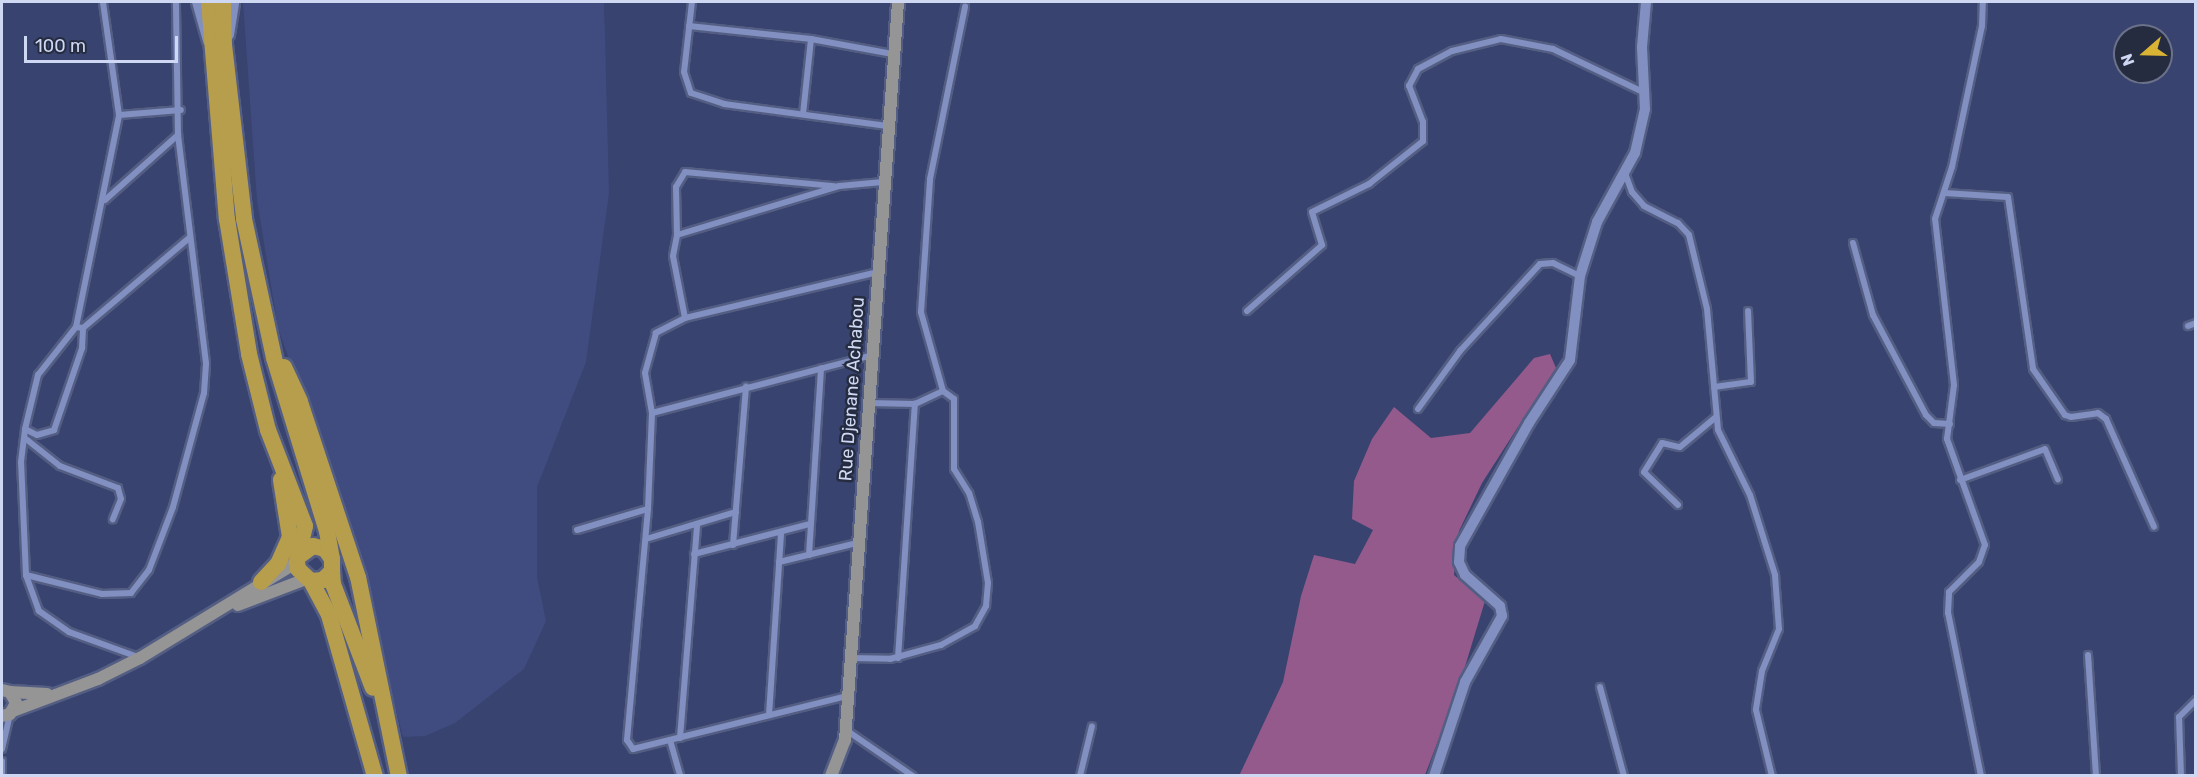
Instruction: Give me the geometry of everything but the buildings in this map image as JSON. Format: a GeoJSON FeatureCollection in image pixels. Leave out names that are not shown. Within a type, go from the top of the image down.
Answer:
{"type":"FeatureCollection","features":[{"type":"Feature","properties":{"kind":"highway"},"geometry":{"type":"LineString","coordinates":[[209,2],[244,219],[283,392],[327,531],[333,584],[387,726]]}},
{"type":"Feature","properties":{"kind":"highway"},"geometry":{"type":"LineString","coordinates":[[223,2],[218,51],[237,284],[268,430],[290,519],[290,537],[278,564],[261,582]]}},
{"type":"Feature","properties":{"kind":"highway"},"geometry":{"type":"LineString","coordinates":[[267,318],[300,402],[358,577],[399,776]]}},
{"type":"Feature","properties":{"kind":"highway"},"geometry":{"type":"LineString","coordinates":[[268,430],[303,517],[304,541],[298,559],[329,615],[375,776]]}},
{"type":"Feature","properties":{"kind":"highway"},"geometry":{"type":"LineString","coordinates":[[298,559],[313,546],[325,549],[332,565]]}},
{"type":"Feature","properties":{"kind":"highway"},"geometry":{"type":"LineString","coordinates":[[309,580],[323,580],[332,565]]}},
{"type":"Feature","properties":{"kind":"main road","name":"Rue Djenane Achabou"},"geometry":{"type":"LineString","coordinates":[[831,776],[845,730],[862,542],[866,403],[878,272],[886,126],[898,2]]}},
{"type":"Feature","properties":{"kind":"main road"},"geometry":{"type":"LineString","coordinates":[[8,714],[140,658],[298,559]]}},
{"type":"Feature","properties":{"kind":"main road"},"geometry":{"type":"LineString","coordinates":[[196,624],[268,590],[309,580]]}},
{"type":"Feature","properties":{"kind":"main road"},"geometry":{"type":"LineString","coordinates":[[5,689],[27,696],[63,692]]}},
{"type":"Feature","properties":{"kind":"main road"},"geometry":{"type":"LineString","coordinates":[[5,689],[16,703],[8,714]]}},
{"type":"Feature","properties":{"kind":"street"},"geometry":{"type":"LineString","coordinates":[[25,429],[42,435],[54,430],[82,348],[80,328],[119,115],[103,2]]}},
{"type":"Feature","properties":{"kind":"street"},"geometry":{"type":"LineString","coordinates":[[26,575],[102,594],[131,593],[149,570],[173,507],[204,393],[206,363],[178,135],[181,110],[176,2]]}},
{"type":"Feature","properties":{"kind":"street"},"geometry":{"type":"LineString","coordinates":[[197,2],[218,51]]}},
{"type":"Feature","properties":{"kind":"street"},"geometry":{"type":"LineString","coordinates":[[218,51],[234,2]]}},
{"type":"Feature","properties":{"kind":"street"},"geometry":{"type":"LineString","coordinates":[[692,2],[684,72],[691,93],[724,104],[886,126]]}},
{"type":"Feature","properties":{"kind":"street"},"geometry":{"type":"LineString","coordinates":[[1434,776],[1465,682],[1502,616],[1500,606],[1465,575],[1459,562],[1460,546],[1529,423],[1570,360],[1580,276],[1597,222],[1635,153],[1646,93],[1642,47],[1646,2]]}},
{"type":"Feature","properties":{"kind":"street"},"geometry":{"type":"LineString","coordinates":[[1981,776],[1948,613],[1949,592],[1979,561],[1984,545],[1949,454],[1954,385],[1936,228],[1982,26],[1983,2]]}},
{"type":"Feature","properties":{"kind":"street"},"geometry":{"type":"LineString","coordinates":[[851,658],[898,658],[941,645],[975,626],[986,606],[988,583],[978,522],[969,493],[954,469],[954,399],[943,391],[921,312],[930,179],[964,6]]}},
{"type":"Feature","properties":{"kind":"street"},"geometry":{"type":"LineString","coordinates":[[689,26],[811,39],[894,54]]}},
{"type":"Feature","properties":{"kind":"street"},"geometry":{"type":"LineString","coordinates":[[803,114],[811,39]]}},
{"type":"Feature","properties":{"kind":"street"},"geometry":{"type":"LineString","coordinates":[[1247,311],[1322,245],[1312,212],[1369,184],[1423,141],[1423,122],[1408,86],[1418,69],[1452,51],[1501,39],[1552,49],[1646,93]]}},
{"type":"Feature","properties":{"kind":"street"},"geometry":{"type":"LineString","coordinates":[[119,115],[181,110]]}},
{"type":"Feature","properties":{"kind":"street"},"geometry":{"type":"LineString","coordinates":[[104,201],[178,135]]}},
{"type":"Feature","properties":{"kind":"street"},"geometry":{"type":"LineString","coordinates":[[685,318],[673,266],[677,235],[676,188],[685,172],[839,186],[883,182]]}},
{"type":"Feature","properties":{"kind":"street"},"geometry":{"type":"LineString","coordinates":[[1625,173],[1632,192],[1644,206],[1678,223],[1689,235],[1707,309],[1716,417],[1724,444],[1750,495],[1775,575],[1779,629],[1762,671],[1756,710],[1772,776]]}},
{"type":"Feature","properties":{"kind":"street"},"geometry":{"type":"LineString","coordinates":[[677,235],[839,186]]}},
{"type":"Feature","properties":{"kind":"street"},"geometry":{"type":"LineString","coordinates":[[1944,193],[2008,197],[2033,369],[2065,415],[2071,417],[2098,413],[2106,419],[2154,527]]}},
{"type":"Feature","properties":{"kind":"street"},"geometry":{"type":"LineString","coordinates":[[140,658],[69,632],[39,611],[26,575],[21,462],[26,440],[25,429],[38,375],[80,328],[189,237]]}},
{"type":"Feature","properties":{"kind":"street"},"geometry":{"type":"LineString","coordinates":[[1853,243],[1873,315],[1926,416],[1934,423],[1950,424]]}},
{"type":"Feature","properties":{"kind":"street"},"geometry":{"type":"LineString","coordinates":[[1418,410],[1461,351],[1540,264],[1553,263],[1580,276]]}},
{"type":"Feature","properties":{"kind":"street"},"geometry":{"type":"LineString","coordinates":[[847,696],[633,749],[627,740],[648,509],[652,413],[645,373],[651,347],[659,329],[685,318],[878,272]]}},
{"type":"Feature","properties":{"kind":"street"},"geometry":{"type":"LineString","coordinates":[[1714,387],[1750,382],[1748,311]]}},
{"type":"Feature","properties":{"kind":"street"},"geometry":{"type":"LineString","coordinates":[[2188,326],[2196,322]]}},
{"type":"Feature","properties":{"kind":"street"},"geometry":{"type":"LineString","coordinates":[[652,413],[870,356]]}},
{"type":"Feature","properties":{"kind":"street"},"geometry":{"type":"LineString","coordinates":[[809,555],[821,368]]}},
{"type":"Feature","properties":{"kind":"street"},"geometry":{"type":"LineString","coordinates":[[733,545],[746,387]]}},
{"type":"Feature","properties":{"kind":"street"},"geometry":{"type":"LineString","coordinates":[[866,403],[915,404],[943,391]]}},
{"type":"Feature","properties":{"kind":"street"},"geometry":{"type":"LineString","coordinates":[[898,658],[915,404]]}},
{"type":"Feature","properties":{"kind":"street"},"geometry":{"type":"LineString","coordinates":[[1678,505],[1644,472],[1662,443],[1680,447],[1716,417]]}},
{"type":"Feature","properties":{"kind":"street"},"geometry":{"type":"LineString","coordinates":[[26,440],[60,466],[118,488],[121,499],[112,519]]}},
{"type":"Feature","properties":{"kind":"street"},"geometry":{"type":"LineString","coordinates":[[1960,480],[2045,449],[2058,479]]}},
{"type":"Feature","properties":{"kind":"street"},"geometry":{"type":"LineString","coordinates":[[577,530],[648,509]]}},
{"type":"Feature","properties":{"kind":"street"},"geometry":{"type":"LineString","coordinates":[[646,539],[697,526],[736,512]]}},
{"type":"Feature","properties":{"kind":"street"},"geometry":{"type":"LineString","coordinates":[[694,554],[781,534],[810,524]]}},
{"type":"Feature","properties":{"kind":"street"},"geometry":{"type":"LineString","coordinates":[[680,738],[697,526]]}},
{"type":"Feature","properties":{"kind":"street"},"geometry":{"type":"LineString","coordinates":[[769,715],[781,534]]}},
{"type":"Feature","properties":{"kind":"street"},"geometry":{"type":"LineString","coordinates":[[779,562],[862,542]]}},
{"type":"Feature","properties":{"kind":"street"},"geometry":{"type":"LineString","coordinates":[[2088,655],[2096,776]]}},
{"type":"Feature","properties":{"kind":"street"},"geometry":{"type":"LineString","coordinates":[[1600,687],[1624,776]]}},
{"type":"Feature","properties":{"kind":"street"},"geometry":{"type":"LineString","coordinates":[[2181,776],[2179,717],[2184,707],[2196,700]]}},
{"type":"Feature","properties":{"kind":"street"},"geometry":{"type":"LineString","coordinates":[[2,749],[8,714]]}},
{"type":"Feature","properties":{"kind":"street"},"geometry":{"type":"LineString","coordinates":[[1080,776],[1092,726]]}},
{"type":"Feature","properties":{"kind":"street"},"geometry":{"type":"LineString","coordinates":[[845,730],[913,776]]}},
{"type":"Feature","properties":{"kind":"street"},"geometry":{"type":"LineString","coordinates":[[670,740],[680,776]]}},
{"type":"Feature","properties":{"kind":"street"},"geometry":{"type":"LineString","coordinates":[[2,761],[2,776]]}},
{"type":"Feature","properties":{"kind":"shaded area"},"geometry":{"type":"Polygon","coordinates":[[[243,2],[604,2],[609,193],[586,362],[537,487],[537,577],[546,621],[524,669],[455,723],[425,736],[403,737],[349,526],[278,328],[257,200],[243,2]]]}},
{"type":"Feature","properties":{"kind":"shaded area"},"geometry":{"type":"Polygon","coordinates":[[[1550,354],[1556,368],[1482,483],[1459,531],[1454,575],[1485,601],[1460,683],[1425,775],[1239,776],[1283,682],[1301,596],[1314,555],[1355,564],[1373,530],[1352,519],[1354,481],[1372,439],[1394,407],[1431,438],[1470,433],[1534,358],[1550,354]]]}}]}
